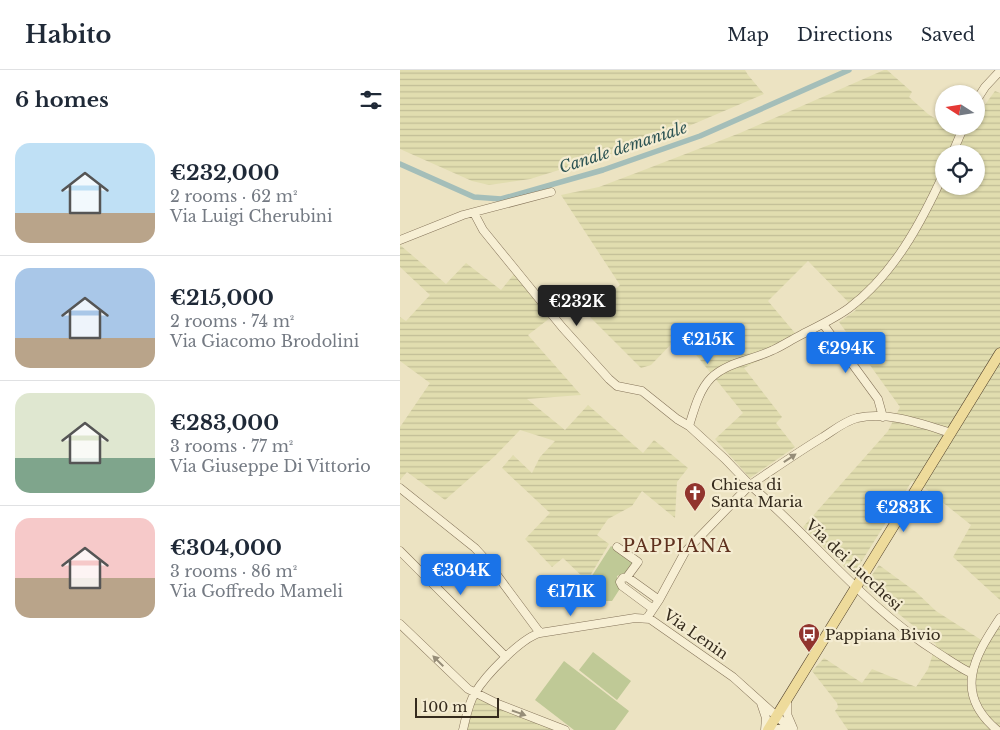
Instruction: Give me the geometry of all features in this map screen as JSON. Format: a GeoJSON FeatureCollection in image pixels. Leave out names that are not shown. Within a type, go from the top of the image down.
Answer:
{"type":"FeatureCollection","features":[{"type":"Feature","properties":{"kind":"main road"},"geometry":{"type":"LineString","coordinates":[[766,730],[777,716],[1000,353]]}},
{"type":"Feature","properties":{"kind":"street"},"geometry":{"type":"LineString","coordinates":[[985,86],[1000,72]]}},
{"type":"Feature","properties":{"kind":"street"},"geometry":{"type":"LineString","coordinates":[[400,240],[463,215],[551,192]]}},
{"type":"Feature","properties":{"kind":"street"},"geometry":{"type":"LineString","coordinates":[[689,426],[703,390],[715,374],[730,366],[773,350],[823,324],[850,307],[891,266],[928,209],[935,193]]}},
{"type":"Feature","properties":{"kind":"street","name":"Via dei Lucchesi"},"geometry":{"type":"LineString","coordinates":[[474,213],[483,230],[562,327],[609,380],[617,386],[642,391],[677,419],[689,426],[869,600],[911,635],[971,673]]}},
{"type":"Feature","properties":{"kind":"street"},"geometry":{"type":"LineString","coordinates":[[823,324],[878,399],[883,417]]}},
{"type":"Feature","properties":{"kind":"street"},"geometry":{"type":"LineString","coordinates":[[646,618],[659,600],[685,552],[750,485],[796,453],[845,423],[856,418],[883,417],[921,423],[951,433]]}},
{"type":"Feature","properties":{"kind":"street"},"geometry":{"type":"LineString","coordinates":[[400,488],[475,548],[540,633],[528,638],[506,657],[475,692],[469,705],[463,730]]}},
{"type":"Feature","properties":{"kind":"street"},"geometry":{"type":"LineString","coordinates":[[617,547],[638,562],[627,577],[623,578],[620,582],[622,586],[653,609]]}},
{"type":"Feature","properties":{"kind":"street"},"geometry":{"type":"LineString","coordinates":[[400,551],[506,657]]}},
{"type":"Feature","properties":{"kind":"street"},"geometry":{"type":"LineString","coordinates":[[627,577],[659,600]]}},
{"type":"Feature","properties":{"kind":"street","name":"Via Lenin"},"geometry":{"type":"LineString","coordinates":[[540,633],[635,618],[646,618],[660,625],[733,677],[792,730]]}},
{"type":"Feature","properties":{"kind":"street"},"geometry":{"type":"LineString","coordinates":[[997,730],[985,719],[978,708],[972,686],[971,673],[980,649],[1000,618]]}},
{"type":"Feature","properties":{"kind":"street"},"geometry":{"type":"LineString","coordinates":[[400,624],[458,681],[475,692],[498,704],[565,730]]}},
{"type":"Feature","properties":{"kind":"street"},"geometry":{"type":"LineString","coordinates":[[760,702],[773,705],[787,699],[787,714],[792,730]]}},
{"type":"Feature","properties":{"kind":"street"},"geometry":{"type":"LineString","coordinates":[[760,702],[765,714],[766,730]]}},
{"type":"Feature","properties":{"kind":"street"},"geometry":{"type":"LineString","coordinates":[[774,730],[783,727],[792,730]]}},
{"type":"Feature","properties":{"kind":"shaded area"},"geometry":{"type":"Polygon","coordinates":[[[400,70],[745,70],[764,94],[656,140],[530,179],[489,185],[472,181],[400,149],[400,70]]]}},
{"type":"Feature","properties":{"kind":"shaded area"},"geometry":{"type":"Polygon","coordinates":[[[884,70],[887,70],[912,92],[909,97],[935,118],[935,135],[985,135],[985,105],[995,91],[1000,93],[1000,600],[953,557],[971,525],[926,489],[912,481],[853,575],[803,527],[888,431],[900,407],[839,322],[856,310],[808,261],[768,301],[800,339],[744,368],[782,417],[776,423],[795,447],[750,478],[715,439],[743,413],[680,335],[651,365],[641,368],[588,315],[620,285],[561,195],[599,187],[740,133],[884,70]]]}},
{"type":"Feature","properties":{"kind":"shaded area"},"geometry":{"type":"Polygon","coordinates":[[[400,245],[446,284],[466,263],[501,290],[515,273],[550,318],[528,335],[581,395],[527,399],[565,430],[588,405],[643,453],[654,440],[688,468],[677,482],[675,518],[642,491],[632,506],[608,519],[597,535],[609,544],[587,581],[563,558],[552,567],[525,539],[550,513],[502,468],[513,455],[532,473],[540,457],[555,441],[520,430],[495,456],[445,500],[407,472],[400,480],[400,427],[430,383],[400,361],[400,317],[406,321],[430,295],[400,267],[400,245]]]}},
{"type":"Feature","properties":{"kind":"shaded area"},"geometry":{"type":"Polygon","coordinates":[[[879,565],[916,592],[936,611],[986,643],[1000,627],[1000,730],[848,730],[835,711],[838,707],[837,703],[812,671],[824,658],[862,683],[872,669],[916,687],[928,669],[936,644],[864,586],[879,565]]]}},
{"type":"Feature","properties":{"kind":"shaded area"},"geometry":{"type":"Polygon","coordinates":[[[477,695],[555,730],[467,730],[471,706],[477,695]]]}},
{"type":"Feature","properties":{"kind":"green space"},"geometry":{"type":"Polygon","coordinates":[[[611,546],[635,563],[628,572],[617,576],[617,584],[621,587],[612,601],[606,601],[603,605],[600,601],[581,602],[576,598],[589,584],[588,582],[611,546]]]}},
{"type":"Feature","properties":{"kind":"green space"},"geometry":{"type":"Polygon","coordinates":[[[593,652],[631,681],[617,700],[579,670],[593,652]]]}},
{"type":"Feature","properties":{"kind":"green space"},"geometry":{"type":"Polygon","coordinates":[[[564,661],[629,711],[615,730],[574,730],[535,700],[564,661]]]}},
{"type":"Feature","properties":{"kind":"waterway","name":"Canale demaniale"},"geometry":{"type":"LineString","coordinates":[[400,164],[474,197],[501,199],[603,170],[700,136],[849,70]]}},
{"type":"Feature","properties":{"kind":"place","name":"Chiesa di Santa Maria"},"geometry":{"type":"Point","coordinates":[695,512]}},
{"type":"Feature","properties":{"kind":"place","name":"Pappiana Bivio"},"geometry":{"type":"Point","coordinates":[809,653]}},
{"type":"Feature","properties":{"kind":"district","name":"PAPPIANA"},"geometry":{"type":"Point","coordinates":[677,546]}}]}
